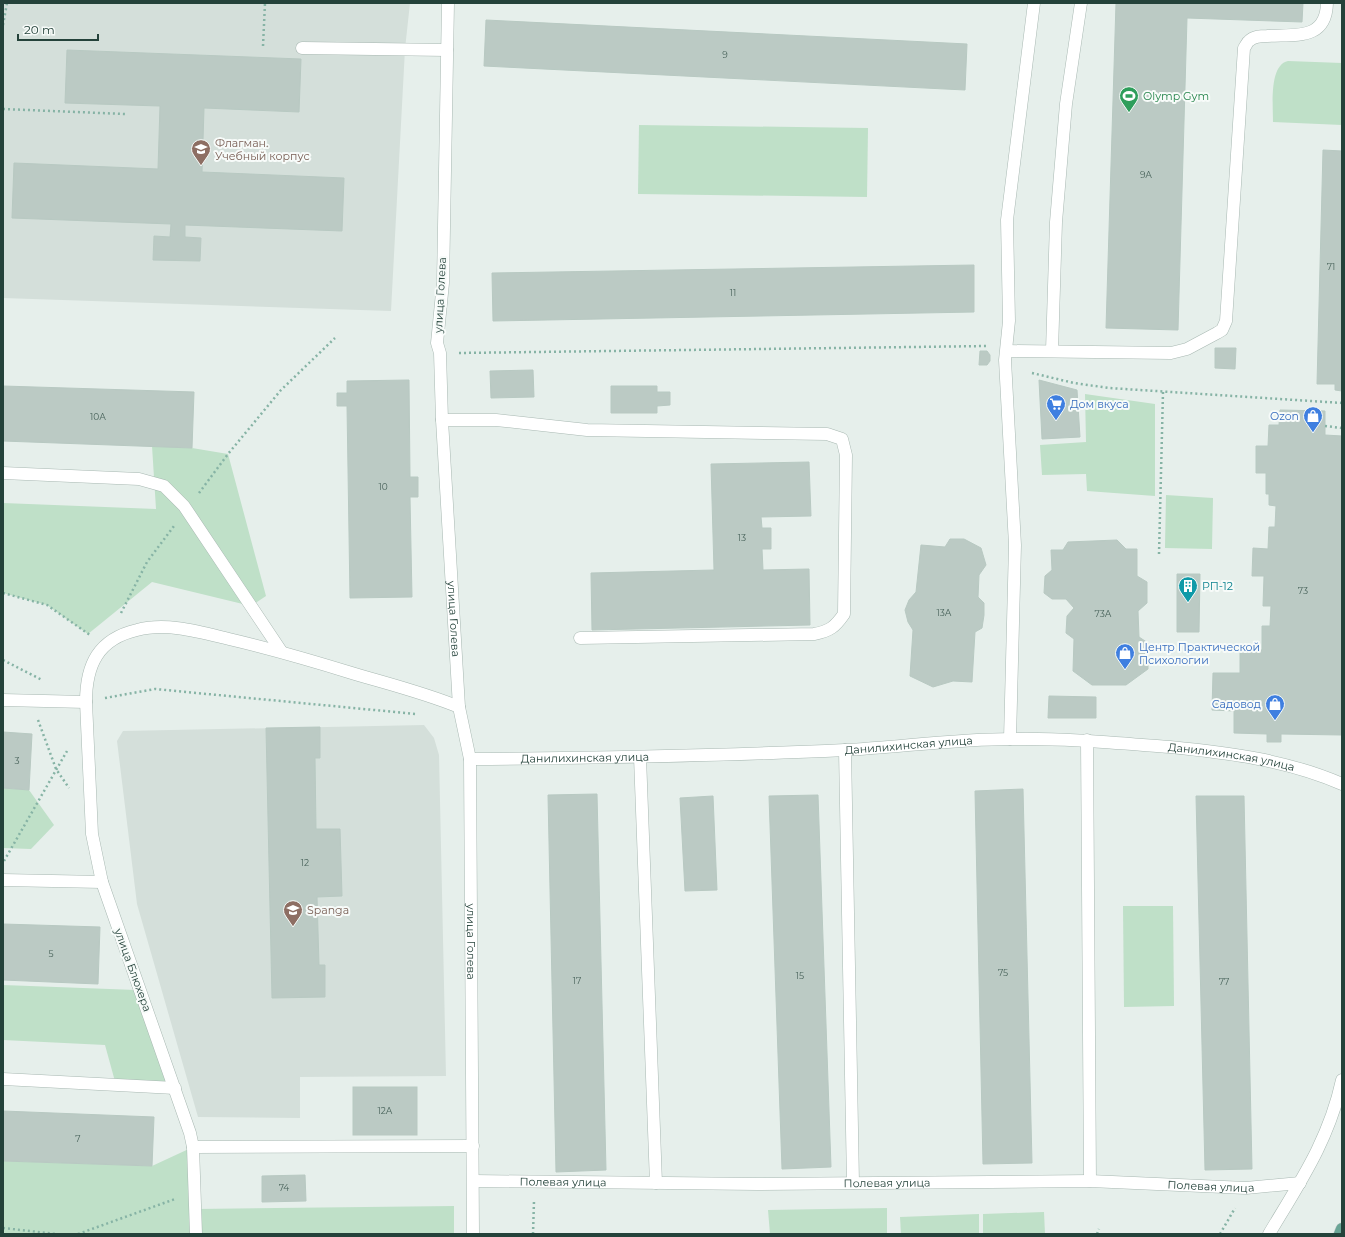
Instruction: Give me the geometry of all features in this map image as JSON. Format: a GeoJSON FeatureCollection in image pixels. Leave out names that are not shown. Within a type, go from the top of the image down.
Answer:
{"type":"FeatureCollection","features":[{"type":"Feature","properties":{"kind":"main road"},"geometry":{"type":"LineString","coordinates":[[1340,1234],[1342,1229]]}},
{"type":"Feature","properties":{"kind":"street","name":"улица Голева"},"geometry":{"type":"LineString","coordinates":[[448,3],[443,283],[437,343],[440,353],[442,420],[458,707],[470,759],[474,1181],[473,1234]]}},
{"type":"Feature","properties":{"kind":"street"},"geometry":{"type":"LineString","coordinates":[[1010,739],[1015,545],[1006,355],[1009,321],[1007,220],[1034,3]]}},
{"type":"Feature","properties":{"kind":"street"},"geometry":{"type":"LineString","coordinates":[[1052,350],[1056,222],[1066,104],[1081,3]]}},
{"type":"Feature","properties":{"kind":"street"},"geometry":{"type":"LineString","coordinates":[[1006,355],[1052,350],[1171,353],[1187,349],[1222,330],[1226,321],[1244,48],[1249,41],[1257,36],[1307,34],[1317,29],[1324,21],[1327,3]]}},
{"type":"Feature","properties":{"kind":"street"},"geometry":{"type":"LineString","coordinates":[[302,48],[447,50]]}},
{"type":"Feature","properties":{"kind":"street"},"geometry":{"type":"LineString","coordinates":[[442,420],[496,420],[588,430],[827,434],[842,439],[845,446],[846,455],[844,614],[837,624],[828,632],[814,634],[580,638]]}},
{"type":"Feature","properties":{"kind":"street"},"geometry":{"type":"LineString","coordinates":[[3,473],[139,479],[164,486],[186,510],[281,651]]}},
{"type":"Feature","properties":{"kind":"street"},"geometry":{"type":"LineString","coordinates":[[105,646],[120,636],[136,630],[152,627],[193,631],[281,651],[458,707]]}},
{"type":"Feature","properties":{"kind":"street","name":"улица Блюхера"},"geometry":{"type":"LineString","coordinates":[[105,646],[90,668],[86,684],[92,834],[102,882],[175,1088],[193,1147],[196,1234]]}},
{"type":"Feature","properties":{"kind":"street"},"geometry":{"type":"LineString","coordinates":[[3,700],[86,702]]}},
{"type":"Feature","properties":{"kind":"street","name":"Данилихинская улица"},"geometry":{"type":"LineString","coordinates":[[470,759],[640,757],[845,750],[1010,739],[1086,740],[1213,751],[1269,760],[1322,775],[1342,784]]}},
{"type":"Feature","properties":{"kind":"street"},"geometry":{"type":"LineString","coordinates":[[1086,740],[1090,1181]]}},
{"type":"Feature","properties":{"kind":"street"},"geometry":{"type":"LineString","coordinates":[[845,750],[853,1183]]}},
{"type":"Feature","properties":{"kind":"street"},"geometry":{"type":"LineString","coordinates":[[640,757],[656,1183]]}},
{"type":"Feature","properties":{"kind":"street"},"geometry":{"type":"LineString","coordinates":[[3,880],[102,882]]}},
{"type":"Feature","properties":{"kind":"street"},"geometry":{"type":"LineString","coordinates":[[3,1079],[175,1088]]}},
{"type":"Feature","properties":{"kind":"street"},"geometry":{"type":"LineString","coordinates":[[1269,1234],[1313,1161],[1329,1125],[1342,1080]]}},
{"type":"Feature","properties":{"kind":"street"},"geometry":{"type":"LineString","coordinates":[[193,1147],[473,1146]]}},
{"type":"Feature","properties":{"kind":"street","name":"Полевая улица"},"geometry":{"type":"LineString","coordinates":[[474,1181],[853,1183],[1090,1181],[1246,1188],[1300,1183]]}},
{"type":"Feature","properties":{"kind":"path"},"geometry":{"type":"LineString","coordinates":[[3,25],[7,3]]}},
{"type":"Feature","properties":{"kind":"path"},"geometry":{"type":"LineString","coordinates":[[264,46],[265,3]]}},
{"type":"Feature","properties":{"kind":"path"},"geometry":{"type":"LineString","coordinates":[[3,110],[125,114]]}},
{"type":"Feature","properties":{"kind":"path"},"geometry":{"type":"LineString","coordinates":[[3,593],[47,605],[105,646],[147,562],[228,454],[281,390],[336,338]]}},
{"type":"Feature","properties":{"kind":"path"},"geometry":{"type":"LineString","coordinates":[[454,353],[985,345],[1001,351],[1034,373],[1074,383],[1109,388],[1162,392],[1342,403]]}},
{"type":"Feature","properties":{"kind":"path"},"geometry":{"type":"LineString","coordinates":[[1159,554],[1162,392]]}},
{"type":"Feature","properties":{"kind":"path"},"geometry":{"type":"LineString","coordinates":[[1325,426],[1342,428]]}},
{"type":"Feature","properties":{"kind":"path"},"geometry":{"type":"LineString","coordinates":[[86,702],[155,689],[421,715]]}},
{"type":"Feature","properties":{"kind":"path"},"geometry":{"type":"LineString","coordinates":[[32,700],[56,769],[70,789]]}},
{"type":"Feature","properties":{"kind":"path"},"geometry":{"type":"LineString","coordinates":[[3,863],[68,749]]}},
{"type":"Feature","properties":{"kind":"path"},"geometry":{"type":"LineString","coordinates":[[533,1234],[535,1181]]}},
{"type":"Feature","properties":{"kind":"path"},"geometry":{"type":"LineString","coordinates":[[1220,1234],[1246,1188]]}},
{"type":"Feature","properties":{"kind":"path"},"geometry":{"type":"LineString","coordinates":[[78,1234],[194,1193]]}},
{"type":"Feature","properties":{"kind":"path"},"geometry":{"type":"LineString","coordinates":[[3,1228],[56,1234]]}},
{"type":"Feature","properties":{"kind":"path"},"geometry":{"type":"LineString","coordinates":[[1097,1234],[1099,1230]]}},
{"type":"Feature","properties":{"kind":"shaded area","name":"Флагман. Учебный корпус"},"geometry":{"type":"Polygon","coordinates":[[[3,3],[410,3],[405,49],[391,311],[3,298],[3,3]]]}},
{"type":"Feature","properties":{"kind":"shaded area","name":"Spanga"},"geometry":{"type":"Polygon","coordinates":[[[424,725],[434,738],[439,755],[446,1076],[300,1077],[300,1118],[198,1117],[137,904],[117,741],[123,731],[424,725]]]}},
{"type":"Feature","properties":{"kind":"green space"},"geometry":{"type":"Polygon","coordinates":[[[1288,61],[1342,63],[1342,125],[1273,122],[1273,87],[1275,78],[1282,64],[1288,61]]]}},
{"type":"Feature","properties":{"kind":"green space"},"geometry":{"type":"Polygon","coordinates":[[[639,125],[868,128],[867,197],[638,194],[639,125]]]}},
{"type":"Feature","properties":{"kind":"green space"},"geometry":{"type":"Polygon","coordinates":[[[1085,394],[1155,404],[1155,496],[1087,491],[1086,474],[1042,475],[1040,445],[1086,442],[1085,394]]]}},
{"type":"Feature","properties":{"kind":"green space"},"geometry":{"type":"Polygon","coordinates":[[[152,446],[192,448],[228,454],[266,596],[251,606],[152,582],[88,634],[47,605],[3,593],[3,503],[156,509],[152,446]]]}},
{"type":"Feature","properties":{"kind":"green space"},"geometry":{"type":"Polygon","coordinates":[[[1166,495],[1213,498],[1212,549],[1165,548],[1166,495]]]}},
{"type":"Feature","properties":{"kind":"green space"},"geometry":{"type":"Polygon","coordinates":[[[3,788],[29,790],[54,825],[31,849],[3,848],[3,788]]]}},
{"type":"Feature","properties":{"kind":"green space"},"geometry":{"type":"Polygon","coordinates":[[[1123,906],[1173,906],[1174,1006],[1124,1007],[1123,906]]]}},
{"type":"Feature","properties":{"kind":"green space"},"geometry":{"type":"Polygon","coordinates":[[[3,985],[136,990],[175,1088],[116,1085],[105,1045],[3,1040],[3,985]]]}},
{"type":"Feature","properties":{"kind":"green space"},"geometry":{"type":"Polygon","coordinates":[[[193,1147],[195,1234],[3,1234],[3,1161],[152,1166],[193,1147]]]}},
{"type":"Feature","properties":{"kind":"green space"},"geometry":{"type":"Polygon","coordinates":[[[454,1206],[454,1234],[198,1234],[196,1209],[454,1206]]]}},
{"type":"Feature","properties":{"kind":"green space"},"geometry":{"type":"Polygon","coordinates":[[[887,1208],[887,1234],[770,1234],[768,1210],[887,1208]]]}},
{"type":"Feature","properties":{"kind":"green space"},"geometry":{"type":"Polygon","coordinates":[[[1044,1212],[1045,1234],[983,1234],[983,1214],[1044,1212]]]}},
{"type":"Feature","properties":{"kind":"green space"},"geometry":{"type":"Polygon","coordinates":[[[979,1214],[979,1234],[901,1234],[900,1217],[979,1214]]]}},
{"type":"Feature","properties":{"kind":"building"},"geometry":{"type":"Polygon","coordinates":[[[1116,3],[1303,3],[1302,22],[1187,18],[1178,330],[1106,328],[1116,3]]]}},
{"type":"Feature","properties":{"kind":"building"},"geometry":{"type":"Polygon","coordinates":[[[486,20],[967,44],[965,90],[484,66],[486,20]]]}},
{"type":"Feature","properties":{"kind":"building"},"geometry":{"type":"Polygon","coordinates":[[[67,50],[301,59],[299,112],[204,108],[202,172],[344,178],[342,231],[185,225],[185,237],[201,238],[200,261],[153,260],[154,236],[170,237],[171,224],[12,218],[14,163],[158,169],[160,106],[65,103],[67,50]]]}},
{"type":"Feature","properties":{"kind":"building"},"geometry":{"type":"Polygon","coordinates":[[[1323,150],[1342,151],[1342,391],[1335,390],[1335,384],[1317,384],[1323,150]]]}},
{"type":"Feature","properties":{"kind":"building"},"geometry":{"type":"Polygon","coordinates":[[[974,265],[974,312],[493,321],[492,273],[974,265]]]}},
{"type":"Feature","properties":{"kind":"building"},"geometry":{"type":"Polygon","coordinates":[[[1215,348],[1236,348],[1235,369],[1215,368],[1215,348]]]}},
{"type":"Feature","properties":{"kind":"building"},"geometry":{"type":"Polygon","coordinates":[[[980,351],[987,351],[990,355],[990,361],[987,365],[979,365],[980,351]]]}},
{"type":"Feature","properties":{"kind":"building"},"geometry":{"type":"Polygon","coordinates":[[[533,370],[534,397],[491,398],[490,371],[533,370]]]}},
{"type":"Feature","properties":{"kind":"building"},"geometry":{"type":"Polygon","coordinates":[[[409,380],[410,477],[418,477],[418,497],[410,497],[412,597],[350,598],[347,406],[337,406],[337,393],[347,393],[347,381],[409,380]]]}},
{"type":"Feature","properties":{"kind":"building"},"geometry":{"type":"Polygon","coordinates":[[[1039,380],[1077,390],[1080,437],[1042,439],[1039,380]]]}},
{"type":"Feature","properties":{"kind":"building"},"geometry":{"type":"Polygon","coordinates":[[[3,386],[194,392],[192,448],[3,441],[3,386]]]}},
{"type":"Feature","properties":{"kind":"building"},"geometry":{"type":"Polygon","coordinates":[[[611,386],[657,386],[657,392],[670,392],[670,405],[657,406],[657,413],[611,413],[611,386]]]}},
{"type":"Feature","properties":{"kind":"building"},"geometry":{"type":"Polygon","coordinates":[[[1280,410],[1325,411],[1325,435],[1342,436],[1342,735],[1281,734],[1281,742],[1267,742],[1267,734],[1234,733],[1234,711],[1212,710],[1213,673],[1240,673],[1240,649],[1262,650],[1262,626],[1270,626],[1271,606],[1263,606],[1264,576],[1252,576],[1253,548],[1268,549],[1269,527],[1275,527],[1276,506],[1269,505],[1269,494],[1266,494],[1266,473],[1256,473],[1256,446],[1268,446],[1269,425],[1279,425],[1280,410]]]}},
{"type":"Feature","properties":{"kind":"building"},"geometry":{"type":"Polygon","coordinates":[[[809,462],[811,516],[761,517],[762,528],[771,528],[771,549],[762,549],[763,570],[809,569],[810,625],[592,630],[591,573],[714,570],[711,464],[809,462]]]}},
{"type":"Feature","properties":{"kind":"building"},"geometry":{"type":"Polygon","coordinates":[[[950,539],[964,539],[981,548],[986,565],[979,575],[978,597],[984,603],[984,615],[982,628],[975,632],[972,682],[953,681],[933,687],[910,676],[913,630],[908,622],[905,610],[909,600],[916,592],[921,545],[945,547],[950,539]]]}},
{"type":"Feature","properties":{"kind":"building"},"geometry":{"type":"Polygon","coordinates":[[[1117,540],[1126,549],[1137,549],[1137,576],[1147,582],[1147,603],[1138,611],[1139,637],[1148,643],[1148,669],[1126,685],[1092,685],[1073,671],[1074,639],[1066,633],[1067,616],[1074,608],[1066,599],[1052,599],[1044,593],[1045,576],[1052,570],[1051,550],[1063,550],[1068,542],[1117,540]]]}},
{"type":"Feature","properties":{"kind":"building","name":"РП-12"},"geometry":{"type":"Polygon","coordinates":[[[1177,574],[1200,574],[1199,632],[1177,632],[1177,574]]]}},
{"type":"Feature","properties":{"kind":"building"},"geometry":{"type":"Polygon","coordinates":[[[1049,696],[1096,697],[1096,718],[1048,718],[1049,696]]]}},
{"type":"Feature","properties":{"kind":"building"},"geometry":{"type":"Polygon","coordinates":[[[320,727],[320,758],[315,758],[316,829],[340,829],[342,896],[317,897],[319,965],[325,965],[325,997],[272,998],[266,728],[320,727]]]}},
{"type":"Feature","properties":{"kind":"building"},"geometry":{"type":"Polygon","coordinates":[[[3,732],[32,734],[29,790],[3,788],[3,732]]]}},
{"type":"Feature","properties":{"kind":"building"},"geometry":{"type":"Polygon","coordinates":[[[1023,789],[1032,1163],[983,1164],[975,791],[1023,789]]]}},
{"type":"Feature","properties":{"kind":"building"},"geometry":{"type":"Polygon","coordinates":[[[597,794],[606,1170],[556,1172],[548,795],[597,794]]]}},
{"type":"Feature","properties":{"kind":"building"},"geometry":{"type":"Polygon","coordinates":[[[818,795],[831,1167],[782,1169],[769,796],[818,795]]]}},
{"type":"Feature","properties":{"kind":"building"},"geometry":{"type":"Polygon","coordinates":[[[713,796],[717,890],[685,891],[680,798],[713,796]]]}},
{"type":"Feature","properties":{"kind":"building"},"geometry":{"type":"Polygon","coordinates":[[[1196,796],[1244,796],[1252,1169],[1205,1170],[1196,796]]]}},
{"type":"Feature","properties":{"kind":"building"},"geometry":{"type":"Polygon","coordinates":[[[3,924],[100,927],[98,984],[3,980],[3,924]]]}},
{"type":"Feature","properties":{"kind":"building"},"geometry":{"type":"Polygon","coordinates":[[[353,1087],[417,1087],[417,1135],[353,1135],[353,1087]]]}},
{"type":"Feature","properties":{"kind":"building"},"geometry":{"type":"Polygon","coordinates":[[[3,1111],[154,1117],[152,1166],[3,1161],[3,1111]]]}},
{"type":"Feature","properties":{"kind":"building"},"geometry":{"type":"Polygon","coordinates":[[[305,1175],[306,1201],[262,1202],[262,1176],[305,1175]]]}},
{"type":"Feature","properties":{"kind":"place","name":"Olymp Gym"},"geometry":{"type":"Point","coordinates":[1129,113]}},
{"type":"Feature","properties":{"kind":"place","name":"Флагман. Учебный корпус"},"geometry":{"type":"Point","coordinates":[201,166]}},
{"type":"Feature","properties":{"kind":"place","name":"Дом вкуса"},"geometry":{"type":"Point","coordinates":[1056,421]}},
{"type":"Feature","properties":{"kind":"place","name":"Ozon"},"geometry":{"type":"Point","coordinates":[1313,433]}},
{"type":"Feature","properties":{"kind":"place","name":"РП-12"},"geometry":{"type":"Point","coordinates":[1188,603]}},
{"type":"Feature","properties":{"kind":"place","name":"Центр Практической Психологии"},"geometry":{"type":"Point","coordinates":[1125,670]}},
{"type":"Feature","properties":{"kind":"place","name":"Садовод"},"geometry":{"type":"Point","coordinates":[1275,721]}},
{"type":"Feature","properties":{"kind":"place","name":"Spanga"},"geometry":{"type":"Point","coordinates":[293,927]}}]}
